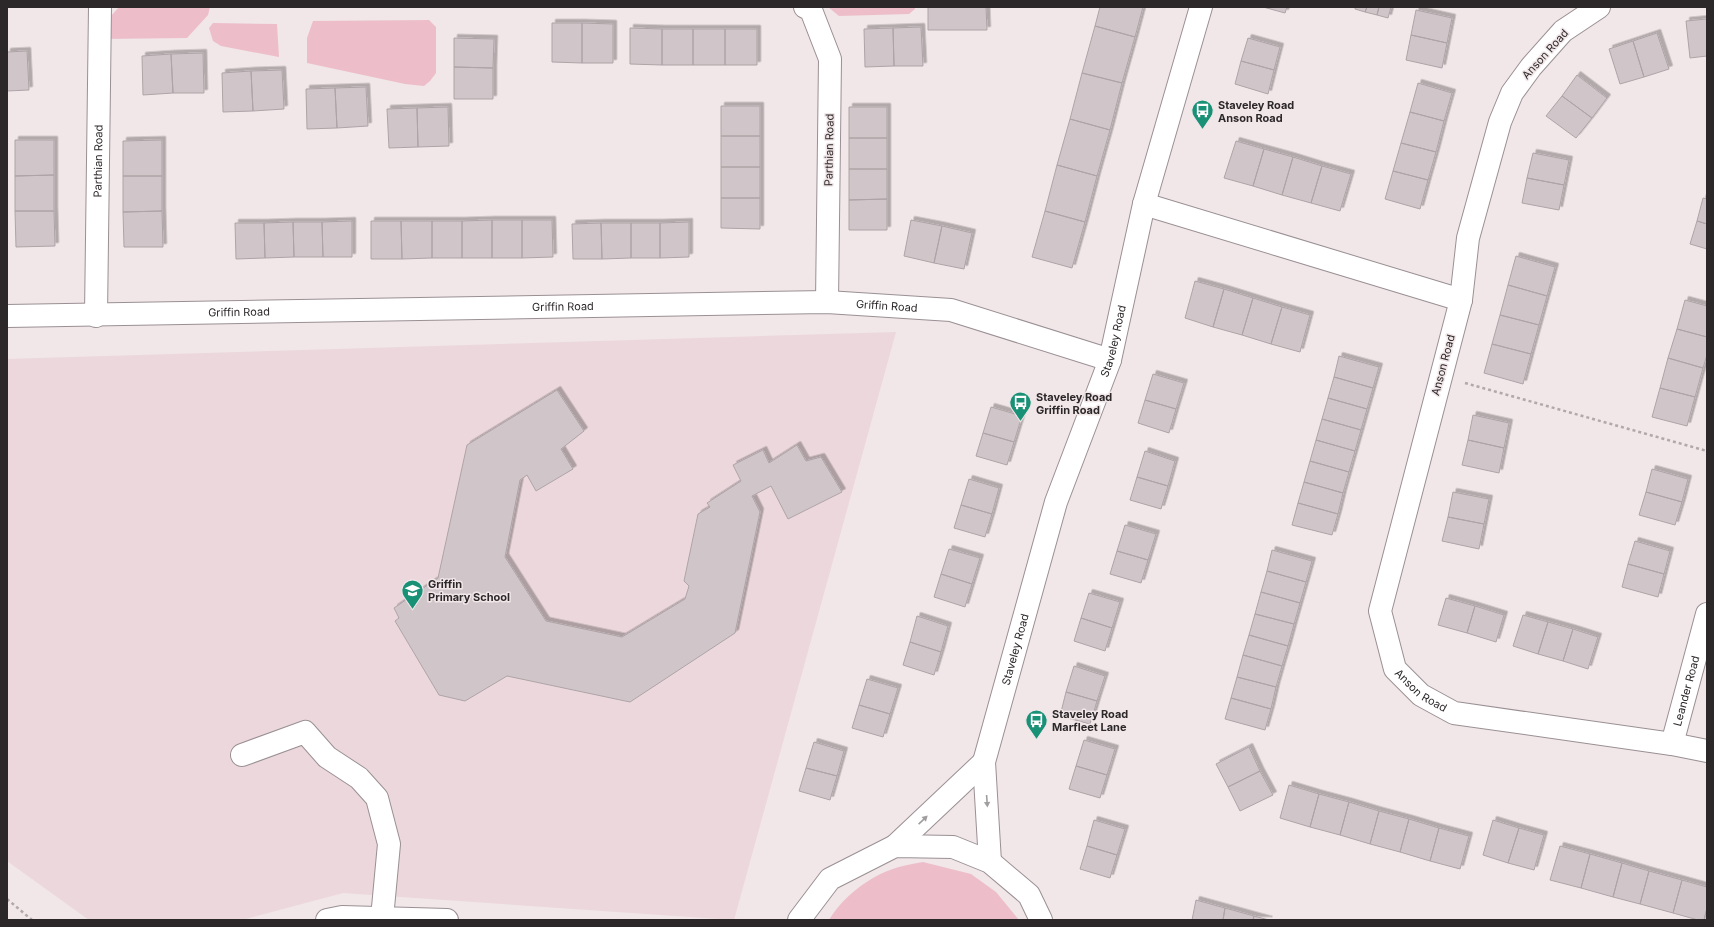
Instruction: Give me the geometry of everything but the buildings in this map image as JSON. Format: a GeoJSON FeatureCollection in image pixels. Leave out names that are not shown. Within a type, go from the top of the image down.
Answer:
{"type":"FeatureCollection","features":[{"type":"Feature","properties":{"kind":"street","name":"Parthian Road"},"geometry":{"type":"LineString","coordinates":[[96,316],[100,7]]}},
{"type":"Feature","properties":{"kind":"street","name":"Parthian Road"},"geometry":{"type":"LineString","coordinates":[[805,7],[811,10],[830,59],[827,302]]}},
{"type":"Feature","properties":{"kind":"street","name":"Staveley Road"},"geometry":{"type":"LineString","coordinates":[[990,862],[984,762],[1056,502],[1110,360],[1144,204],[1201,7]]}},
{"type":"Feature","properties":{"kind":"street","name":"Anson Road"},"geometry":{"type":"LineString","coordinates":[[1599,7],[1563,31],[1531,67],[1512,93],[1500,122],[1468,238],[1461,300],[1380,611],[1395,669],[1422,695],[1454,713],[1672,744],[1707,751]]}},
{"type":"Feature","properties":{"kind":"street"},"geometry":{"type":"LineString","coordinates":[[1144,204],[1461,300]]}},
{"type":"Feature","properties":{"kind":"street","name":"Griffin Road"},"geometry":{"type":"LineString","coordinates":[[7,316],[96,316],[827,302],[951,310],[1110,360]]}},
{"type":"Feature","properties":{"kind":"street","name":"Leander Road"},"geometry":{"type":"LineString","coordinates":[[1672,744],[1707,614]]}},
{"type":"Feature","properties":{"kind":"street"},"geometry":{"type":"LineString","coordinates":[[242,755],[305,732],[327,757],[359,778],[377,798],[389,844],[382,918]]}},
{"type":"Feature","properties":{"kind":"street"},"geometry":{"type":"LineString","coordinates":[[798,920],[830,879],[895,846],[984,762]]}},
{"type":"Feature","properties":{"kind":"street"},"geometry":{"type":"LineString","coordinates":[[895,846],[953,847],[990,862],[1029,895],[1041,920]]}},
{"type":"Feature","properties":{"kind":"street"},"geometry":{"type":"LineString","coordinates":[[327,920],[342,917],[447,920]]}},
{"type":"Feature","properties":{"kind":"path"},"geometry":{"type":"LineString","coordinates":[[1441,376],[1707,451]]}},
{"type":"Feature","properties":{"kind":"path"},"geometry":{"type":"LineString","coordinates":[[7,899],[32,920]]}},
{"type":"Feature","properties":{"kind":"shaded area"},"geometry":{"type":"Polygon","coordinates":[[[119,7],[210,7],[208,15],[187,38],[102,39],[111,16],[119,7]]]}},
{"type":"Feature","properties":{"kind":"shaded area"},"geometry":{"type":"Polygon","coordinates":[[[828,7],[915,7],[915,9],[909,14],[839,16],[828,7]]]}},
{"type":"Feature","properties":{"kind":"shaded area"},"geometry":{"type":"Polygon","coordinates":[[[429,20],[436,27],[436,73],[424,86],[405,84],[307,63],[307,38],[313,21],[429,20]]]}},
{"type":"Feature","properties":{"kind":"shaded area"},"geometry":{"type":"Polygon","coordinates":[[[213,23],[277,24],[279,57],[221,46],[213,41],[209,28],[213,23]]]}},
{"type":"Feature","properties":{"kind":"shaded area","name":"Griffin Primary School"},"geometry":{"type":"Polygon","coordinates":[[[896,332],[734,920],[343,893],[242,920],[89,920],[7,861],[7,359],[896,332]]]}},
{"type":"Feature","properties":{"kind":"shaded area"},"geometry":{"type":"Polygon","coordinates":[[[923,862],[971,874],[996,892],[1019,920],[829,920],[834,912],[855,890],[872,879],[906,865],[923,862]]]}},
{"type":"Feature","properties":{"kind":"place","name":"Staveley Road Anson Road"},"geometry":{"type":"Point","coordinates":[1202,130]}},
{"type":"Feature","properties":{"kind":"place","name":"Staveley Road Griffin Road"},"geometry":{"type":"Point","coordinates":[1021,422]}},
{"type":"Feature","properties":{"kind":"place","name":"Griffin Primary School"},"geometry":{"type":"Point","coordinates":[413,610]}},
{"type":"Feature","properties":{"kind":"place","name":"Staveley Road Marfleet Lane"},"geometry":{"type":"Point","coordinates":[1036,740]}}]}
